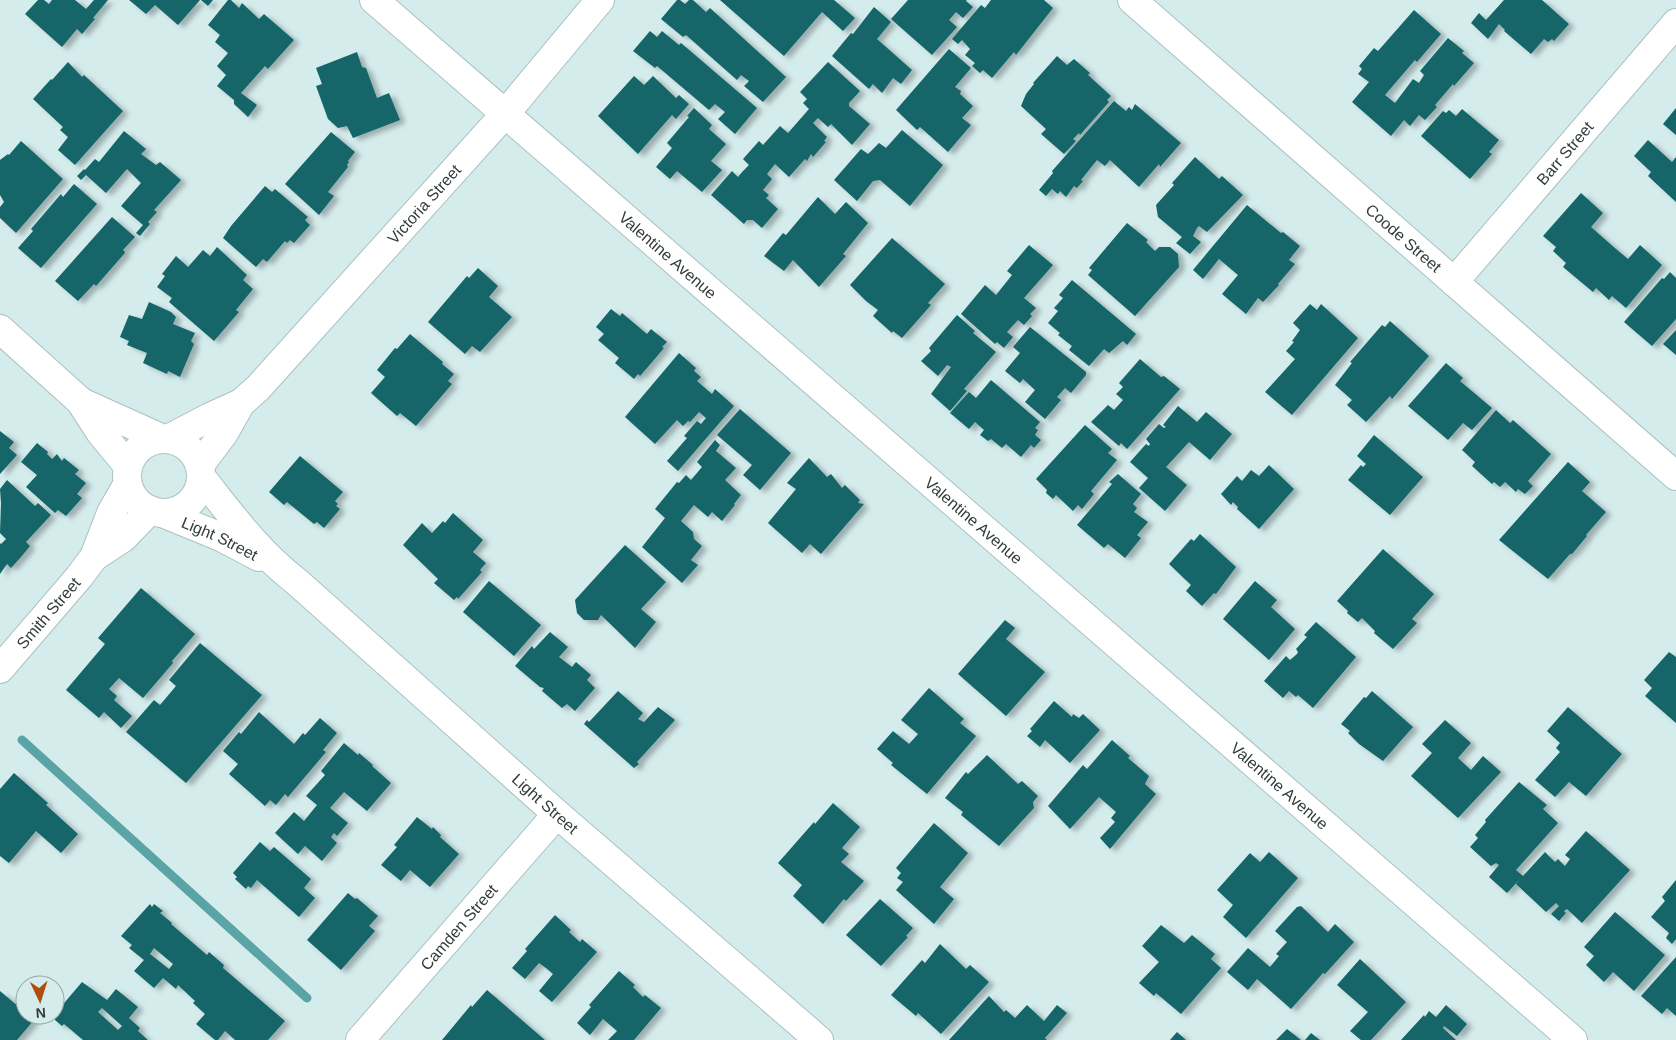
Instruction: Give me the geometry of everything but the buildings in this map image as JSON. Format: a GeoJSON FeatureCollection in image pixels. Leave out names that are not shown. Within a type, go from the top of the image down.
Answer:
{"type":"FeatureCollection","features":[{"type":"Feature","properties":{"kind":"street","name":"Valentine Avenue"},"geometry":{"type":"LineString","coordinates":[[374,0],[1574,1040]]}},
{"type":"Feature","properties":{"kind":"street","name":"Victoria Street"},"geometry":{"type":"LineString","coordinates":[[201,472],[241,403],[265,380],[505,114],[600,0]]}},
{"type":"Feature","properties":{"kind":"street","name":"Coode Street"},"geometry":{"type":"LineString","coordinates":[[1136,1],[1676,476]]}},
{"type":"Feature","properties":{"kind":"street","name":"Barr Street"},"geometry":{"type":"LineString","coordinates":[[1454,282],[1676,24]]}},
{"type":"Feature","properties":{"kind":"street"},"geometry":{"type":"LineString","coordinates":[[0,329],[80,401],[128,476],[132,496],[140,504],[158,512],[176,511],[194,499],[199,489],[201,472],[196,455],[188,447],[178,441],[165,438],[80,401]]}},
{"type":"Feature","properties":{"kind":"street","name":"Victoria Street"},"geometry":{"type":"LineString","coordinates":[[165,438],[241,403]]}},
{"type":"Feature","properties":{"kind":"street"},"geometry":{"type":"LineString","coordinates":[[128,476],[132,455],[150,441],[165,438]]}},
{"type":"Feature","properties":{"kind":"street","name":"Light Street"},"geometry":{"type":"LineString","coordinates":[[201,472],[250,538],[274,564],[297,582],[557,814],[819,1040]]}},
{"type":"Feature","properties":{"kind":"street","name":"Smith Street"},"geometry":{"type":"LineString","coordinates":[[0,669],[94,557],[128,476]]}},
{"type":"Feature","properties":{"kind":"street","name":"Smith Street"},"geometry":{"type":"LineString","coordinates":[[94,557],[158,512]]}},
{"type":"Feature","properties":{"kind":"street","name":"Light Street"},"geometry":{"type":"LineString","coordinates":[[158,512],[221,537],[274,564]]}},
{"type":"Feature","properties":{"kind":"street","name":"Camden Street"},"geometry":{"type":"LineString","coordinates":[[360,1040],[557,814]]}},
{"type":"Feature","properties":{"kind":"waterway"},"geometry":{"type":"LineString","coordinates":[[22,740],[307,998]]}}]}
